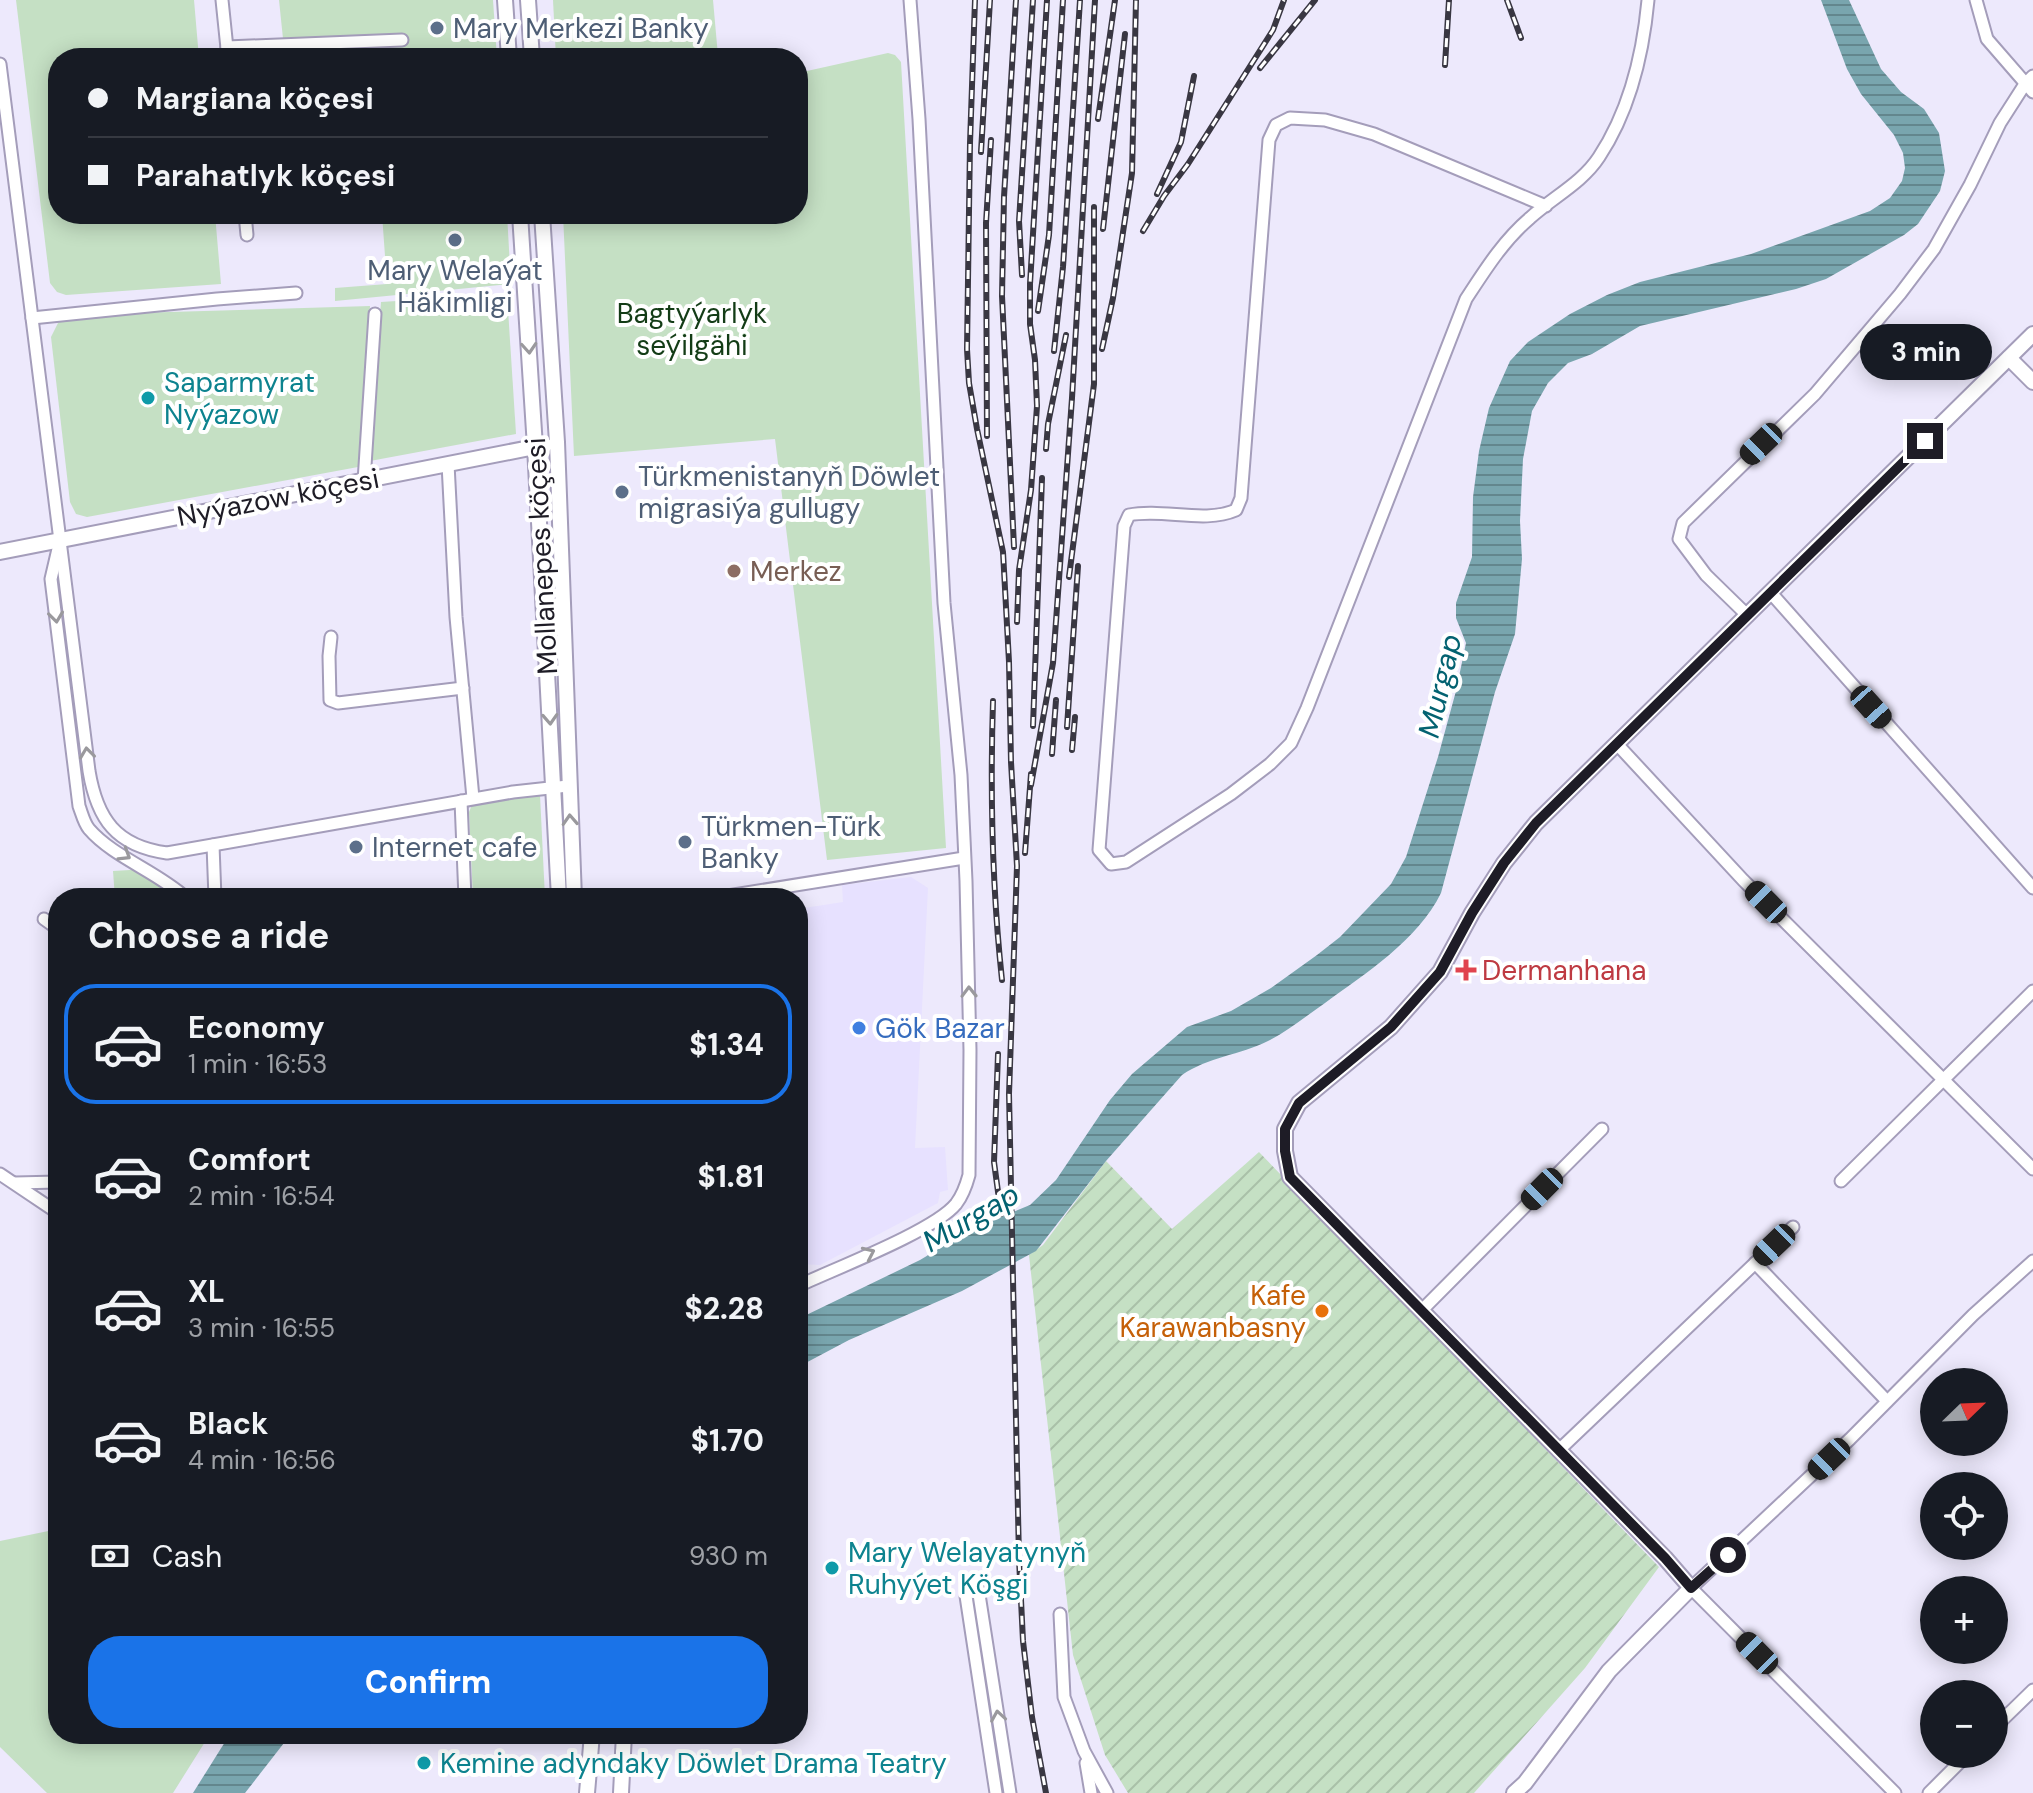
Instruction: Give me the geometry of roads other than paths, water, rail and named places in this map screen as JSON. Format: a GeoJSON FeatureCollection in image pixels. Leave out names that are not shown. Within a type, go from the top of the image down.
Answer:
{"type":"FeatureCollection","features":[{"type":"Feature","properties":{"kind":"street"},"geometry":{"type":"LineString","coordinates":[[222,0],[227,48]]}},
{"type":"Feature","properties":{"kind":"street"},"geometry":{"type":"LineString","coordinates":[[505,0],[508,48]]}},
{"type":"Feature","properties":{"kind":"street"},"geometry":{"type":"LineString","coordinates":[[528,0],[531,48]]}},
{"type":"Feature","properties":{"kind":"street"},"geometry":{"type":"LineString","coordinates":[[808,1281],[914,1232],[955,1205],[965,1190],[969,1175],[970,1050],[961,775],[944,603],[910,0]]}},
{"type":"Feature","properties":{"kind":"street"},"geometry":{"type":"LineString","coordinates":[[1546,206],[1374,134],[1325,120],[1290,118],[1276,125],[1269,140],[1241,498],[1236,510],[1223,515],[1144,512],[1129,515],[1124,526],[1099,850],[1111,864],[1126,862],[1231,794],[1270,764],[1291,743],[1466,299],[1496,252],[1531,217],[1546,206],[1571,187],[1598,158],[1625,105],[1644,45],[1648,0]]}},
{"type":"Feature","properties":{"kind":"street"},"geometry":{"type":"LineString","coordinates":[[1748,616],[1706,575],[1679,539],[1683,523],[1815,394],[1900,294],[1934,249],[2000,123],[2030,84],[1987,39],[1976,0]]}},
{"type":"Feature","properties":{"kind":"street"},"geometry":{"type":"LineString","coordinates":[[295,48],[402,40]]}},
{"type":"Feature","properties":{"kind":"street"},"geometry":{"type":"LineString","coordinates":[[0,64],[89,771],[94,800],[105,822],[150,851],[167,853],[467,800],[561,787]]}},
{"type":"Feature","properties":{"kind":"street"},"geometry":{"type":"LineString","coordinates":[[246,224],[247,235]]}},
{"type":"Feature","properties":{"kind":"street","name":"Mollanepes köçesi"},"geometry":{"type":"LineString","coordinates":[[521,224],[561,787],[573,888]]}},
{"type":"Feature","properties":{"kind":"street","name":"Mollanepes köçesi"},"geometry":{"type":"LineString","coordinates":[[543,224],[557,442],[559,888]]}},
{"type":"Feature","properties":{"kind":"street"},"geometry":{"type":"LineString","coordinates":[[32,318],[296,293]]}},
{"type":"Feature","properties":{"kind":"street"},"geometry":{"type":"LineString","coordinates":[[364,481],[375,314]]}},
{"type":"Feature","properties":{"kind":"street"},"geometry":{"type":"LineString","coordinates":[[1895,1793],[1290,1177],[1285,1129],[1299,1103],[1391,1027],[1440,972],[1504,863],[1536,823],[2033,334]]}},
{"type":"Feature","properties":{"kind":"street"},"geometry":{"type":"LineString","coordinates":[[2009,358],[2033,382]]}},
{"type":"Feature","properties":{"kind":"street","name":"Nyýazow köçesi"},"geometry":{"type":"LineString","coordinates":[[0,552],[557,442]]}},
{"type":"Feature","properties":{"kind":"street"},"geometry":{"type":"LineString","coordinates":[[448,464],[463,688],[467,800],[465,888]]}},
{"type":"Feature","properties":{"kind":"street"},"geometry":{"type":"LineString","coordinates":[[60,541],[51,579],[79,806],[87,826],[101,840],[175,888]]}},
{"type":"Feature","properties":{"kind":"street"},"geometry":{"type":"LineString","coordinates":[[1771,593],[2033,888]]}},
{"type":"Feature","properties":{"kind":"street"},"geometry":{"type":"LineString","coordinates":[[331,637],[330,700],[338,703],[463,688]]}},
{"type":"Feature","properties":{"kind":"street"},"geometry":{"type":"LineString","coordinates":[[1616,743],[1743,880],[2033,1169]]}},
{"type":"Feature","properties":{"kind":"street"},"geometry":{"type":"LineString","coordinates":[[213,845],[215,888]]}},
{"type":"Feature","properties":{"kind":"street"},"geometry":{"type":"LineString","coordinates":[[777,888],[964,858]]}},
{"type":"Feature","properties":{"kind":"street"},"geometry":{"type":"LineString","coordinates":[[44,919],[48,922]]}},
{"type":"Feature","properties":{"kind":"street"},"geometry":{"type":"LineString","coordinates":[[1841,1181],[2031,996]]}},
{"type":"Feature","properties":{"kind":"street"},"geometry":{"type":"LineString","coordinates":[[1421,1311],[1602,1129]]}},
{"type":"Feature","properties":{"kind":"street"},"geometry":{"type":"LineString","coordinates":[[0,1174],[48,1206]]}},
{"type":"Feature","properties":{"kind":"street"},"geometry":{"type":"LineString","coordinates":[[14,1183],[48,1182]]}},
{"type":"Feature","properties":{"kind":"street"},"geometry":{"type":"LineString","coordinates":[[1558,1451],[1793,1227]]}},
{"type":"Feature","properties":{"kind":"street"},"geometry":{"type":"LineString","coordinates":[[1514,1793],[1525,1783],[1609,1671],[1973,1315],[2033,1261]]}},
{"type":"Feature","properties":{"kind":"street"},"geometry":{"type":"LineString","coordinates":[[1755,1263],[1887,1401]]}},
{"type":"Feature","properties":{"kind":"street"},"geometry":{"type":"LineString","coordinates":[[996,1793],[966,1596],[966,1583],[973,1581],[978,1588],[1010,1793]]}},
{"type":"Feature","properties":{"kind":"street"},"geometry":{"type":"LineString","coordinates":[[1060,1614],[1064,1697],[1084,1751],[1107,1793]]}},
{"type":"Feature","properties":{"kind":"street"},"geometry":{"type":"LineString","coordinates":[[2008,1714],[2033,1690]]}},
{"type":"Feature","properties":{"kind":"street"},"geometry":{"type":"LineString","coordinates":[[587,1793],[591,1744]]}},
{"type":"Feature","properties":{"kind":"street"},"geometry":{"type":"LineString","coordinates":[[621,1793],[623,1744]]}},
{"type":"Feature","properties":{"kind":"street"},"geometry":{"type":"LineString","coordinates":[[1084,1751],[1091,1793]]}},
{"type":"Feature","properties":{"kind":"street"},"geometry":{"type":"LineString","coordinates":[[1929,1793],[1954,1768]]}},
{"type":"Feature","properties":{"kind":"railway"},"geometry":{"type":"LineString","coordinates":[[975,0],[967,349],[977,429],[1003,552],[1017,866],[1009,1094],[1019,1559],[1023,1641],[1032,1717],[1046,1793]]}},
{"type":"Feature","properties":{"kind":"railway"},"geometry":{"type":"LineString","coordinates":[[981,152],[990,0]]}},
{"type":"Feature","properties":{"kind":"railway"},"geometry":{"type":"LineString","coordinates":[[1014,547],[1002,296],[1004,197],[1016,0]]}},
{"type":"Feature","properties":{"kind":"railway"},"geometry":{"type":"LineString","coordinates":[[1022,275],[1019,221],[1033,0]]}},
{"type":"Feature","properties":{"kind":"railway"},"geometry":{"type":"LineString","coordinates":[[1017,622],[1019,570],[1031,490],[1037,406],[1030,284],[1047,0]]}},
{"type":"Feature","properties":{"kind":"railway"},"geometry":{"type":"LineString","coordinates":[[1038,311],[1049,235],[1063,0]]}},
{"type":"Feature","properties":{"kind":"railway"},"geometry":{"type":"LineString","coordinates":[[1054,351],[1063,267],[1080,0]]}},
{"type":"Feature","properties":{"kind":"railway"},"geometry":{"type":"LineString","coordinates":[[1031,785],[1053,663],[1095,0]]}},
{"type":"Feature","properties":{"kind":"railway"},"geometry":{"type":"LineString","coordinates":[[1098,119],[1115,0]]}},
{"type":"Feature","properties":{"kind":"railway"},"geometry":{"type":"LineString","coordinates":[[1102,349],[1132,173],[1136,0]]}},
{"type":"Feature","properties":{"kind":"railway"},"geometry":{"type":"LineString","coordinates":[[1143,231],[1273,30],[1284,0]]}},
{"type":"Feature","properties":{"kind":"railway"},"geometry":{"type":"LineString","coordinates":[[1260,68],[1315,0]]}},
{"type":"Feature","properties":{"kind":"railway"},"geometry":{"type":"LineString","coordinates":[[1445,65],[1449,0]]}},
{"type":"Feature","properties":{"kind":"railway"},"geometry":{"type":"LineString","coordinates":[[1507,0],[1521,38]]}},
{"type":"Feature","properties":{"kind":"railway"},"geometry":{"type":"LineString","coordinates":[[1103,229],[1125,34]]}},
{"type":"Feature","properties":{"kind":"railway"},"geometry":{"type":"LineString","coordinates":[[1157,194],[1181,142],[1194,76]]}},
{"type":"Feature","properties":{"kind":"railway"},"geometry":{"type":"LineString","coordinates":[[987,436],[986,223],[991,140]]}},
{"type":"Feature","properties":{"kind":"railway"},"geometry":{"type":"LineString","coordinates":[[1069,577],[1094,384],[1094,207]]}},
{"type":"Feature","properties":{"kind":"railway"},"geometry":{"type":"LineString","coordinates":[[1046,449],[1066,335]]}},
{"type":"Feature","properties":{"kind":"railway"},"geometry":{"type":"LineString","coordinates":[[1033,726],[1042,478]]}},
{"type":"Feature","properties":{"kind":"railway"},"geometry":{"type":"LineString","coordinates":[[1067,727],[1078,566]]}},
{"type":"Feature","properties":{"kind":"railway"},"geometry":{"type":"LineString","coordinates":[[1052,754],[1056,700]]}},
{"type":"Feature","properties":{"kind":"railway"},"geometry":{"type":"LineString","coordinates":[[993,701],[993,840],[1002,980]]}},
{"type":"Feature","properties":{"kind":"railway"},"geometry":{"type":"LineString","coordinates":[[1072,750],[1075,717]]}},
{"type":"Feature","properties":{"kind":"railway"},"geometry":{"type":"LineString","coordinates":[[1025,853],[1031,774]]}},
{"type":"Feature","properties":{"kind":"railway"},"geometry":{"type":"LineString","coordinates":[[998,1054],[994,1162],[1001,1214]]}},
{"type":"Feature","properties":{"kind":"place","name":"Mary Merkezi Banky"},"geometry":{"type":"Point","coordinates":[437,28]}},
{"type":"Feature","properties":{"kind":"place","name":"Mary Welaýat Häkimligi"},"geometry":{"type":"Point","coordinates":[455,240]}},
{"type":"Feature","properties":{"kind":"place","name":"Saparmyrat Nyýazow"},"geometry":{"type":"Point","coordinates":[148,398]}},
{"type":"Feature","properties":{"kind":"place","name":"Türkmenistanyň Döwlet migrasiýa gullugy"},"geometry":{"type":"Point","coordinates":[622,492]}},
{"type":"Feature","properties":{"kind":"place","name":"Merkez"},"geometry":{"type":"Point","coordinates":[734,571]}},
{"type":"Feature","properties":{"kind":"place","name":"Türkmen-Türk Banky"},"geometry":{"type":"Point","coordinates":[685,842]}},
{"type":"Feature","properties":{"kind":"place","name":"Internet cafe"},"geometry":{"type":"Point","coordinates":[356,847]}},
{"type":"Feature","properties":{"kind":"place","name":"Dermanhana"},"geometry":{"type":"Point","coordinates":[1466,970]}},
{"type":"Feature","properties":{"kind":"place","name":"Gök Bazar"},"geometry":{"type":"Point","coordinates":[859,1028]}},
{"type":"Feature","properties":{"kind":"place","name":"Kafe Karawanbasny"},"geometry":{"type":"Point","coordinates":[1322,1311]}},
{"type":"Feature","properties":{"kind":"place","name":"Mary Welayatynyň Ruhyýet Köşgi"},"geometry":{"type":"Point","coordinates":[832,1568]}},
{"type":"Feature","properties":{"kind":"place","name":"Kemine adyndaky Döwlet Drama Teatry"},"geometry":{"type":"Point","coordinates":[424,1763]}},
{"type":"Feature","properties":{"kind":"park label","name":"Bagtyýarlyk seýilgähi"},"geometry":{"type":"Point","coordinates":[692,329]}},
{"type":"Feature","properties":{"kind":"water label","name":"Murgap"},"geometry":{"type":"Point","coordinates":[1440,686]}},
{"type":"Feature","properties":{"kind":"water label","name":"Murgap"},"geometry":{"type":"Point","coordinates":[971,1218]}}]}
